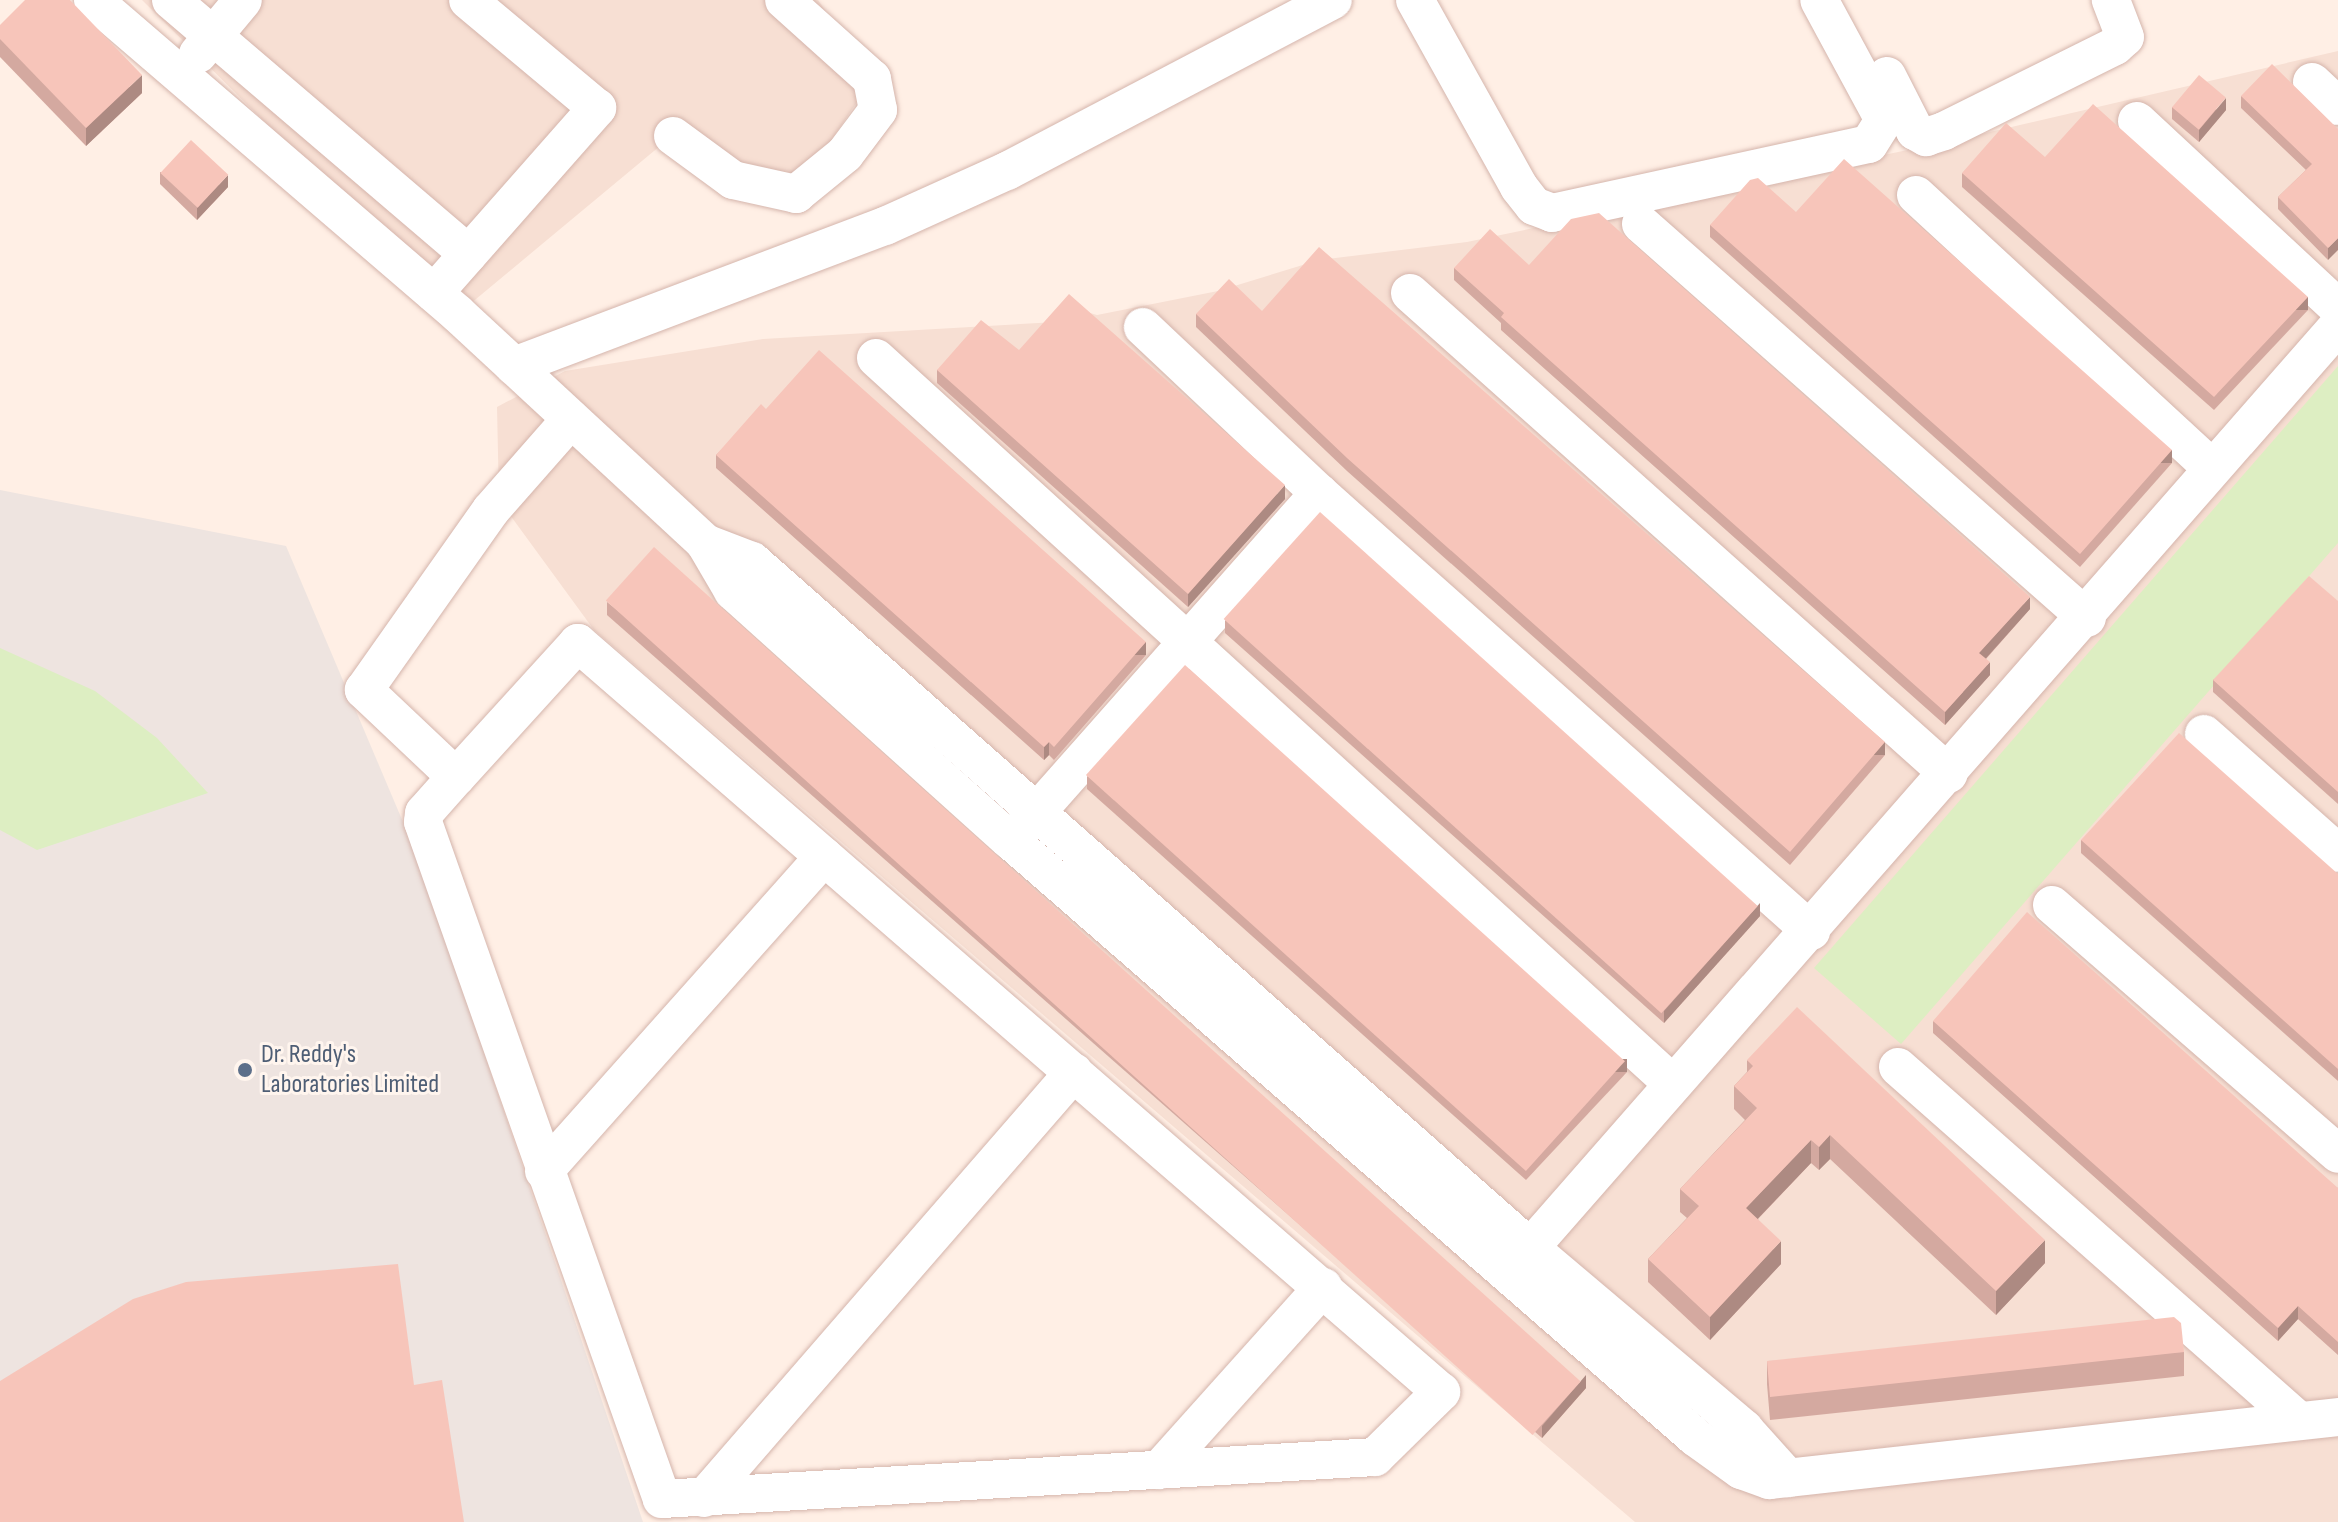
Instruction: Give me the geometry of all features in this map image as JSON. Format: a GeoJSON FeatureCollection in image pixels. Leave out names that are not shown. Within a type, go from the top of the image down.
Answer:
{"type":"FeatureCollection","features":[{"type":"Feature","properties":{"kind":"street"},"geometry":{"type":"LineString","coordinates":[[93,0],[434,293],[514,366],[705,543],[733,591],[1010,840],[1519,1259],[1744,1429],[1788,1478],[2338,1417]]}},
{"type":"Feature","properties":{"kind":"street"},"geometry":{"type":"LineString","coordinates":[[171,0],[468,254]]}},
{"type":"Feature","properties":{"kind":"street"},"geometry":{"type":"LineString","coordinates":[[180,75],[243,0]]}},
{"type":"Feature","properties":{"kind":"street"},"geometry":{"type":"LineString","coordinates":[[434,293],[597,108],[468,0]]}},
{"type":"Feature","properties":{"kind":"street"},"geometry":{"type":"LineString","coordinates":[[673,136],[733,180],[796,194],[845,154],[878,110],[872,79],[784,0]]}},
{"type":"Feature","properties":{"kind":"street"},"geometry":{"type":"LineString","coordinates":[[514,366],[885,226],[1007,171],[1333,0]]}},
{"type":"Feature","properties":{"kind":"street"},"geometry":{"type":"LineString","coordinates":[[1415,0],[1519,187],[1534,206],[1552,213],[1869,144],[1880,133],[1884,120],[1819,0]]}},
{"type":"Feature","properties":{"kind":"street"},"geometry":{"type":"LineString","coordinates":[[1847,0],[1915,131],[1926,137],[2115,46],[2125,37],[2111,0]]}},
{"type":"Feature","properties":{"kind":"street"},"geometry":{"type":"LineString","coordinates":[[2137,121],[2338,308]]}},
{"type":"Feature","properties":{"kind":"street"},"geometry":{"type":"LineString","coordinates":[[1916,195],[2211,467]]}},
{"type":"Feature","properties":{"kind":"street"},"geometry":{"type":"LineString","coordinates":[[1641,224],[2087,618]]}},
{"type":"Feature","properties":{"kind":"street"},"geometry":{"type":"LineString","coordinates":[[1410,293],[1949,774]]}},
{"type":"Feature","properties":{"kind":"street"},"geometry":{"type":"LineString","coordinates":[[1519,1259],[2087,618],[2211,467],[2338,326]]}},
{"type":"Feature","properties":{"kind":"street"},"geometry":{"type":"LineString","coordinates":[[1143,327],[1319,493],[1811,931]]}},
{"type":"Feature","properties":{"kind":"street"},"geometry":{"type":"LineString","coordinates":[[876,358],[1187,646],[1673,1084]]}},
{"type":"Feature","properties":{"kind":"street"},"geometry":{"type":"LineString","coordinates":[[456,777],[364,690],[491,510],[571,419]]}},
{"type":"Feature","properties":{"kind":"street"},"geometry":{"type":"LineString","coordinates":[[1010,840],[1187,646],[1319,493]]}},
{"type":"Feature","properties":{"kind":"street"},"geometry":{"type":"LineString","coordinates":[[705,543],[752,561],[1038,811],[1519,1259]]}},
{"type":"Feature","properties":{"kind":"street"},"geometry":{"type":"LineString","coordinates":[[578,643],[1441,1392],[1375,1457],[669,1501],[658,1494],[423,822],[424,813],[456,777],[578,643]]}},
{"type":"Feature","properties":{"kind":"street"},"geometry":{"type":"LineString","coordinates":[[2204,734],[2338,853]]}},
{"type":"Feature","properties":{"kind":"street"},"geometry":{"type":"LineString","coordinates":[[544,1171],[824,857]]}},
{"type":"Feature","properties":{"kind":"street"},"geometry":{"type":"LineString","coordinates":[[2052,905],[2338,1154]]}},
{"type":"Feature","properties":{"kind":"street"},"geometry":{"type":"LineString","coordinates":[[1898,1067],[2298,1420]]}},
{"type":"Feature","properties":{"kind":"street"},"geometry":{"type":"LineString","coordinates":[[704,1498],[1074,1072]]}},
{"type":"Feature","properties":{"kind":"street"},"geometry":{"type":"LineString","coordinates":[[1159,1470],[1323,1287]]}},
{"type":"Feature","properties":{"kind":"shaded area"},"geometry":{"type":"Polygon","coordinates":[[[142,0],[818,0],[872,79],[796,194],[672,136],[458,314],[142,0]]]}},
{"type":"Feature","properties":{"kind":"shaded area"},"geometry":{"type":"Polygon","coordinates":[[[2338,51],[2338,1522],[1635,1522],[594,630],[499,500],[497,407],[565,371],[763,339],[1056,322],[1069,307],[1097,315],[1218,291],[1319,260],[1467,242],[1951,141],[2338,51]]]}},
{"type":"Feature","properties":{"kind":"shaded area","name":"Dr. Reddy's Laboratories Limited"},"geometry":{"type":"Polygon","coordinates":[[[0,490],[286,546],[417,855],[643,1522],[0,1522],[0,490]]]}},
{"type":"Feature","properties":{"kind":"green space"},"geometry":{"type":"Polygon","coordinates":[[[2338,366],[2338,543],[1901,1044],[1814,968],[2338,366]]]}},
{"type":"Feature","properties":{"kind":"green space"},"geometry":{"type":"Polygon","coordinates":[[[0,648],[95,691],[157,738],[208,793],[37,850],[0,830],[0,648]]]}},
{"type":"Feature","properties":{"kind":"building"},"geometry":{"type":"Polygon","coordinates":[[[25,0],[70,0],[142,75],[86,128],[0,39],[0,25],[25,0]]]}},
{"type":"Feature","properties":{"kind":"building"},"geometry":{"type":"Polygon","coordinates":[[[2272,64],[2338,129],[2338,238],[2328,248],[2278,197],[2312,164],[2241,96],[2272,64]]]}},
{"type":"Feature","properties":{"kind":"building"},"geometry":{"type":"Polygon","coordinates":[[[2199,75],[2226,97],[2199,130],[2172,107],[2199,75]]]}},
{"type":"Feature","properties":{"kind":"building"},"geometry":{"type":"Polygon","coordinates":[[[2093,104],[2308,297],[2214,397],[1962,173],[2006,123],[2045,157],[2093,104]]]}},
{"type":"Feature","properties":{"kind":"building"},"geometry":{"type":"Polygon","coordinates":[[[191,140],[228,175],[198,208],[160,173],[191,140]]]}},
{"type":"Feature","properties":{"kind":"building"},"geometry":{"type":"Polygon","coordinates":[[[1844,159],[2172,450],[2080,554],[1710,225],[1750,180],[1758,178],[1796,212],[1844,159]]]}},
{"type":"Feature","properties":{"kind":"building"},"geometry":{"type":"Polygon","coordinates":[[[1599,213],[2030,597],[1979,653],[1990,662],[1945,712],[1501,317],[1504,313],[1454,268],[1490,229],[1529,265],[1571,219],[1599,213]]]}},
{"type":"Feature","properties":{"kind":"building"},"geometry":{"type":"Polygon","coordinates":[[[1319,247],[1885,742],[1790,852],[1347,458],[1196,314],[1229,279],[1262,311],[1319,247]]]}},
{"type":"Feature","properties":{"kind":"building"},"geometry":{"type":"Polygon","coordinates":[[[1069,294],[1285,485],[1188,594],[937,370],[981,320],[1019,350],[1069,294]]]}},
{"type":"Feature","properties":{"kind":"building"},"geometry":{"type":"Polygon","coordinates":[[[819,350],[1146,642],[1054,747],[1049,742],[1044,747],[716,455],[761,404],[766,409],[819,350]]]}},
{"type":"Feature","properties":{"kind":"building"},"geometry":{"type":"Polygon","coordinates":[[[1320,512],[1758,906],[1661,1013],[1224,619],[1320,512]]]}},
{"type":"Feature","properties":{"kind":"building"},"geometry":{"type":"Polygon","coordinates":[[[654,547],[1581,1381],[1533,1435],[606,601],[654,547]]]}},
{"type":"Feature","properties":{"kind":"building"},"geometry":{"type":"Polygon","coordinates":[[[2309,576],[2338,601],[2338,792],[2213,680],[2309,576]]]}},
{"type":"Feature","properties":{"kind":"building"},"geometry":{"type":"Polygon","coordinates":[[[1185,665],[1625,1061],[1526,1171],[1086,775],[1185,665]]]}},
{"type":"Feature","properties":{"kind":"building"},"geometry":{"type":"Polygon","coordinates":[[[2179,733],[2338,874],[2338,1069],[2081,840],[2179,733]]]}},
{"type":"Feature","properties":{"kind":"building"},"geometry":{"type":"Polygon","coordinates":[[[2027,912],[2338,1188],[2338,1342],[2298,1306],[2278,1328],[1933,1021],[2027,912]]]}},
{"type":"Feature","properties":{"kind":"building"},"geometry":{"type":"Polygon","coordinates":[[[1797,1007],[2045,1240],[1996,1291],[1830,1135],[1819,1147],[1811,1140],[1746,1208],[1781,1241],[1710,1317],[1648,1259],[1699,1206],[1680,1189],[1757,1108],[1734,1086],[1753,1066],[1747,1060],[1797,1007]]]}},
{"type":"Feature","properties":{"kind":"building"},"geometry":{"type":"Polygon","coordinates":[[[398,1264],[414,1385],[442,1380],[464,1522],[0,1522],[0,1381],[133,1299],[186,1282],[398,1264]]]}},
{"type":"Feature","properties":{"kind":"building"},"geometry":{"type":"Polygon","coordinates":[[[2174,1317],[2181,1323],[2184,1352],[1770,1397],[1767,1361],[2174,1317]]]}},
{"type":"Feature","properties":{"kind":"place","name":"Dr. Reddy's Laboratories Limited"},"geometry":{"type":"Point","coordinates":[245,1070]}}]}
